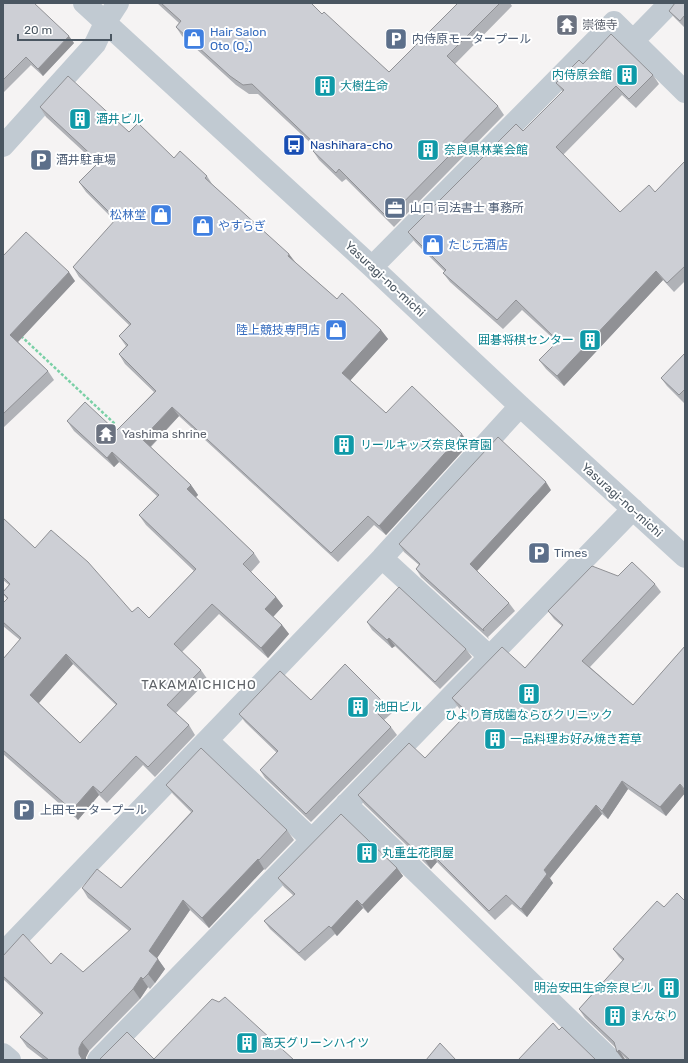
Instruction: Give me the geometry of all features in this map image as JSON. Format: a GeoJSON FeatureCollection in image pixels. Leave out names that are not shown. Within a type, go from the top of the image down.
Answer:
{"type":"FeatureCollection","features":[{"type":"Feature","properties":{"kind":"street","name":"Yasuragi-no-michi"},"geometry":{"type":"LineString","coordinates":[[84,3],[685,557]]}},
{"type":"Feature","properties":{"kind":"street"},"geometry":{"type":"LineString","coordinates":[[3,146],[95,44],[105,23],[118,3]]}},
{"type":"Feature","properties":{"kind":"street"},"geometry":{"type":"LineString","coordinates":[[633,41],[670,3]]}},
{"type":"Feature","properties":{"kind":"street"},"geometry":{"type":"LineString","coordinates":[[372,267],[614,22],[685,92]]}},
{"type":"Feature","properties":{"kind":"street"},"geometry":{"type":"LineString","coordinates":[[3,953],[382,558],[520,406]]}},
{"type":"Feature","properties":{"kind":"street"},"geometry":{"type":"LineString","coordinates":[[98,1060],[633,509]]}},
{"type":"Feature","properties":{"kind":"street"},"geometry":{"type":"LineString","coordinates":[[382,558],[489,656]]}},
{"type":"Feature","properties":{"kind":"street"},"geometry":{"type":"LineString","coordinates":[[208,741],[311,840]]}},
{"type":"Feature","properties":{"kind":"street"},"geometry":{"type":"LineString","coordinates":[[346,804],[611,1060]]}},
{"type":"Feature","properties":{"kind":"street"},"geometry":{"type":"LineString","coordinates":[[3,1054],[10,1060]]}},
{"type":"Feature","properties":{"kind":"path"},"geometry":{"type":"LineString","coordinates":[[17,332],[115,424]]}},
{"type":"Feature","properties":{"kind":"building"},"geometry":{"type":"Polygon","coordinates":[[[3,3],[34,3],[69,36],[38,69],[26,57],[3,80],[3,3]]]}},
{"type":"Feature","properties":{"kind":"building"},"geometry":{"type":"Polygon","coordinates":[[[161,3],[311,3],[322,14],[324,12],[389,72],[458,3],[500,3],[447,56],[498,106],[388,218],[339,169],[336,173],[313,151],[317,146],[252,84],[243,85],[230,76],[176,27],[181,21],[161,3]]]}},
{"type":"Feature","properties":{"kind":"building"},"geometry":{"type":"Polygon","coordinates":[[[675,3],[685,3],[685,17],[684,16],[680,21],[669,11],[675,3]]]}},
{"type":"Feature","properties":{"kind":"building"},"geometry":{"type":"Polygon","coordinates":[[[611,34],[653,75],[629,99],[616,86],[556,147],[620,212],[649,185],[655,192],[685,161],[685,266],[667,283],[656,271],[557,376],[539,360],[558,341],[516,300],[497,320],[443,273],[446,270],[408,232],[516,124],[523,131],[564,90],[556,83],[579,60],[583,64],[611,34]]]}},
{"type":"Feature","properties":{"kind":"building"},"geometry":{"type":"Polygon","coordinates":[[[68,76],[129,132],[138,123],[174,158],[180,151],[207,176],[205,178],[289,254],[288,256],[337,299],[342,293],[381,330],[342,373],[386,413],[412,386],[462,434],[379,526],[368,516],[331,553],[172,407],[142,439],[191,485],[187,489],[254,553],[243,564],[276,597],[265,609],[282,625],[261,648],[212,604],[174,644],[201,670],[167,705],[189,725],[148,767],[136,756],[101,793],[93,786],[72,810],[3,750],[3,659],[21,638],[3,622],[3,603],[8,598],[3,592],[10,584],[3,577],[3,518],[35,548],[51,530],[88,562],[132,612],[138,607],[149,618],[196,569],[139,515],[159,495],[112,452],[107,458],[67,421],[85,402],[116,431],[156,391],[119,354],[128,345],[119,336],[131,324],[73,267],[116,219],[79,182],[99,162],[40,107],[68,76]],[[66,654],[30,695],[80,743],[117,704],[66,654]]]}},
{"type":"Feature","properties":{"kind":"building"},"geometry":{"type":"Polygon","coordinates":[[[26,232],[69,272],[10,335],[48,371],[3,414],[3,256],[26,232]]]}},
{"type":"Feature","properties":{"kind":"building"},"geometry":{"type":"Polygon","coordinates":[[[685,353],[685,389],[679,395],[661,378],[685,353]]]}},
{"type":"Feature","properties":{"kind":"building"},"geometry":{"type":"Polygon","coordinates":[[[498,437],[546,482],[470,564],[509,603],[483,629],[484,631],[416,569],[420,564],[399,544],[498,437]]]}},
{"type":"Feature","properties":{"kind":"building"},"geometry":{"type":"Polygon","coordinates":[[[632,562],[655,584],[582,661],[633,705],[685,646],[685,790],[680,784],[660,807],[622,781],[602,811],[596,805],[544,870],[547,874],[521,909],[506,895],[489,911],[431,853],[425,860],[358,795],[409,743],[425,758],[461,720],[459,718],[466,711],[452,698],[502,647],[525,668],[563,625],[548,611],[592,566],[618,576],[632,562]]]}},
{"type":"Feature","properties":{"kind":"building"},"geometry":{"type":"Polygon","coordinates":[[[399,587],[466,649],[435,682],[389,638],[387,640],[367,622],[399,587]]]}},
{"type":"Feature","properties":{"kind":"building"},"geometry":{"type":"Polygon","coordinates":[[[345,664],[386,705],[378,714],[391,727],[306,814],[260,770],[278,751],[239,714],[280,671],[311,700],[345,664]]]}},
{"type":"Feature","properties":{"kind":"building"},"geometry":{"type":"Polygon","coordinates":[[[201,748],[287,830],[202,918],[183,900],[149,951],[158,959],[148,974],[143,979],[141,977],[133,989],[82,1042],[79,1048],[79,1054],[84,1060],[49,1060],[20,1037],[43,1013],[3,976],[3,956],[23,934],[51,964],[61,953],[83,972],[131,929],[82,888],[97,869],[121,888],[193,811],[166,785],[201,748]]]}},
{"type":"Feature","properties":{"kind":"building"},"geometry":{"type":"Polygon","coordinates":[[[341,814],[397,868],[362,905],[357,900],[331,928],[329,926],[299,953],[264,921],[295,894],[278,878],[341,814]]]}},
{"type":"Feature","properties":{"kind":"building"},"geometry":{"type":"Polygon","coordinates":[[[677,893],[685,901],[685,1060],[630,1060],[619,1050],[617,1052],[614,1042],[579,1009],[624,959],[613,949],[657,901],[664,907],[677,893]]]}},
{"type":"Feature","properties":{"kind":"building"},"geometry":{"type":"Polygon","coordinates":[[[225,997],[294,1060],[99,1060],[127,1032],[154,1059],[212,999],[219,1002],[225,997]]]}},
{"type":"Feature","properties":{"kind":"building"},"geometry":{"type":"Polygon","coordinates":[[[553,1023],[559,1030],[562,1027],[596,1060],[518,1060],[553,1023]]]}},
{"type":"Feature","properties":{"kind":"building"},"geometry":{"type":"Polygon","coordinates":[[[440,1043],[456,1060],[426,1060],[440,1043]]]}},
{"type":"Feature","properties":{"kind":"place","name":"崇徳寺"},"geometry":{"type":"Point","coordinates":[567,25]}},
{"type":"Feature","properties":{"kind":"place","name":"Hair Salon Oto (O₂)"},"geometry":{"type":"Point","coordinates":[194,39]}},
{"type":"Feature","properties":{"kind":"place","name":"内侍原モータープール"},"geometry":{"type":"Point","coordinates":[396,39]}},
{"type":"Feature","properties":{"kind":"place","name":"内侍原会館"},"geometry":{"type":"Point","coordinates":[627,75]}},
{"type":"Feature","properties":{"kind":"place","name":"大樹生命"},"geometry":{"type":"Point","coordinates":[325,86]}},
{"type":"Feature","properties":{"kind":"place","name":"酒井ビル"},"geometry":{"type":"Point","coordinates":[80,119]}},
{"type":"Feature","properties":{"kind":"place","name":"Nashihara-cho"},"geometry":{"type":"Point","coordinates":[294,145]}},
{"type":"Feature","properties":{"kind":"place","name":"奈良県林業会館"},"geometry":{"type":"Point","coordinates":[428,150]}},
{"type":"Feature","properties":{"kind":"place","name":"酒井駐車場"},"geometry":{"type":"Point","coordinates":[41,160]}},
{"type":"Feature","properties":{"kind":"place","name":"山口 司法書士 事務所"},"geometry":{"type":"Point","coordinates":[395,208]}},
{"type":"Feature","properties":{"kind":"place","name":"松林堂"},"geometry":{"type":"Point","coordinates":[161,215]}},
{"type":"Feature","properties":{"kind":"place","name":"やすらぎ"},"geometry":{"type":"Point","coordinates":[203,226]}},
{"type":"Feature","properties":{"kind":"place","name":"たじ元酒店"},"geometry":{"type":"Point","coordinates":[433,245]}},
{"type":"Feature","properties":{"kind":"place","name":"陸上競技専門店"},"geometry":{"type":"Point","coordinates":[336,330]}},
{"type":"Feature","properties":{"kind":"place","name":"囲碁将棋センター"},"geometry":{"type":"Point","coordinates":[590,340]}},
{"type":"Feature","properties":{"kind":"place","name":"Yashima shrine"},"geometry":{"type":"Point","coordinates":[106,434]}},
{"type":"Feature","properties":{"kind":"place","name":"リールキッズ奈良保育園"},"geometry":{"type":"Point","coordinates":[344,445]}},
{"type":"Feature","properties":{"kind":"place","name":"Times"},"geometry":{"type":"Point","coordinates":[539,553]}},
{"type":"Feature","properties":{"kind":"place","name":"ひより育成歯ならびクリニック"},"geometry":{"type":"Point","coordinates":[529,694]}},
{"type":"Feature","properties":{"kind":"place","name":"池田ビル"},"geometry":{"type":"Point","coordinates":[358,707]}},
{"type":"Feature","properties":{"kind":"place","name":"一品料理お好み焼き若草"},"geometry":{"type":"Point","coordinates":[495,739]}},
{"type":"Feature","properties":{"kind":"place","name":"上田モータープール"},"geometry":{"type":"Point","coordinates":[24,810]}},
{"type":"Feature","properties":{"kind":"place","name":"丸重生花問屋"},"geometry":{"type":"Point","coordinates":[367,853]}},
{"type":"Feature","properties":{"kind":"place","name":"明治安田生命奈良ビル"},"geometry":{"type":"Point","coordinates":[669,988]}},
{"type":"Feature","properties":{"kind":"place","name":"まんなり"},"geometry":{"type":"Point","coordinates":[615,1016]}},
{"type":"Feature","properties":{"kind":"place","name":"高天グリーンハイツ"},"geometry":{"type":"Point","coordinates":[247,1043]}},
{"type":"Feature","properties":{"kind":"district","name":"TAKAMAICHICHO"},"geometry":{"type":"Point","coordinates":[199,684]}}]}
